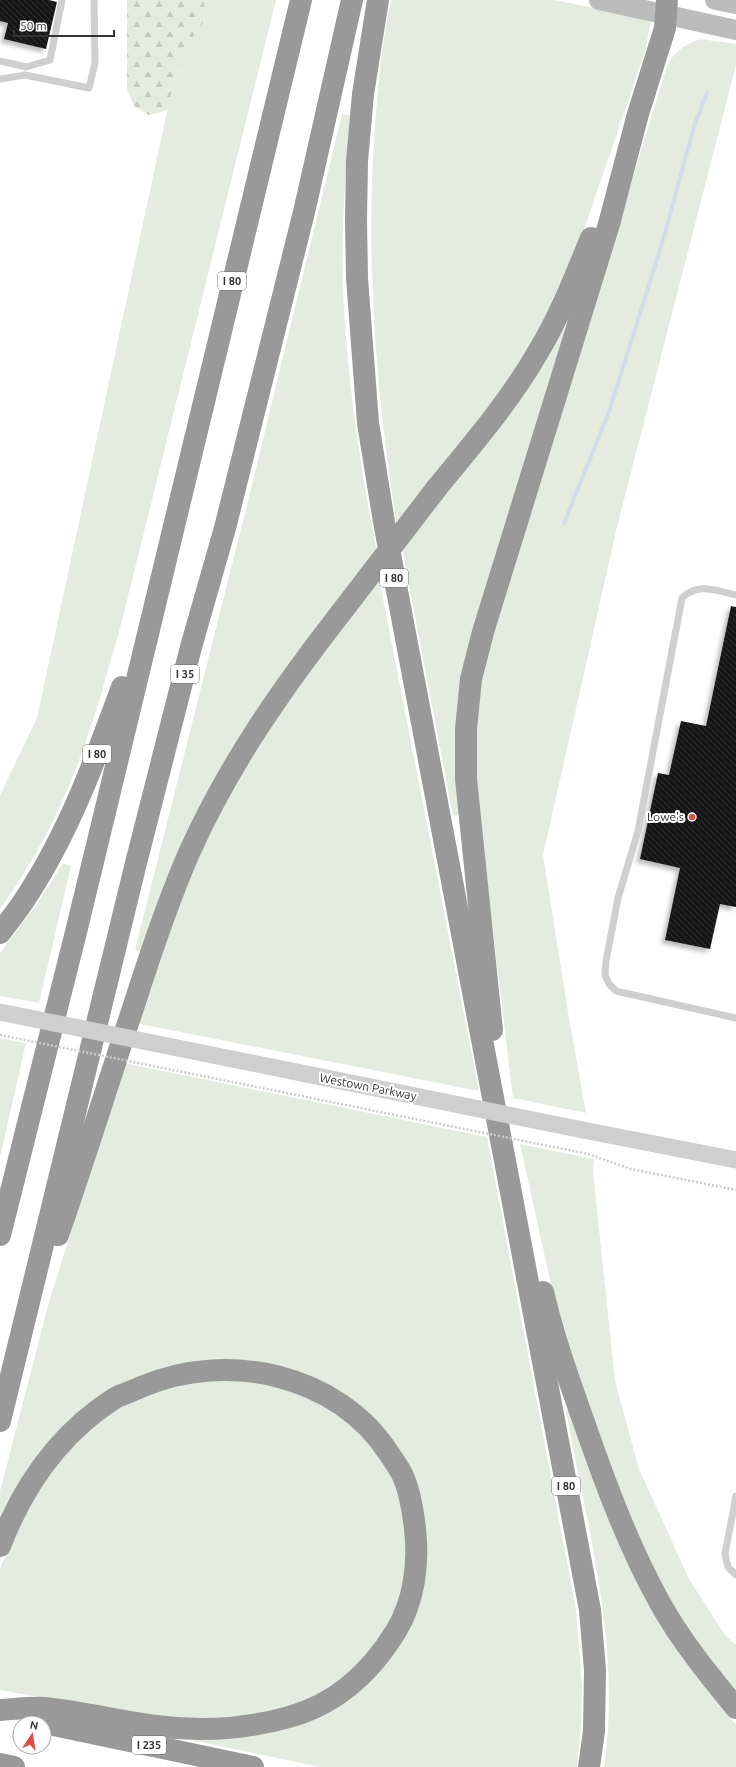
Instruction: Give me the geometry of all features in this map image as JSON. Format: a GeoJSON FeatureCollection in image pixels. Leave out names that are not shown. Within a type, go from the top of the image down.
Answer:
{"type":"FeatureCollection","features":[{"type":"Feature","properties":{"kind":"highway","name":"I 80"},"geometry":{"type":"LineString","coordinates":[[0,933],[27,897],[72,813],[104,736],[132,660],[164,562],[301,0]]}},
{"type":"Feature","properties":{"kind":"highway","name":"I 35"},"geometry":{"type":"LineString","coordinates":[[0,1421],[138,856],[192,647],[227,520],[301,227],[352,0]]}},
{"type":"Feature","properties":{"kind":"highway","name":"I 80"},"geometry":{"type":"LineString","coordinates":[[378,0],[363,94],[357,161],[357,278],[368,423],[384,522],[590,1610],[595,1670],[594,1731],[589,1767]]}},
{"type":"Feature","properties":{"kind":"highway"},"geometry":{"type":"LineString","coordinates":[[18,1348],[85,1160],[152,950],[190,853],[238,758],[272,705],[340,614],[504,404],[538,352],[567,297],[600,218],[638,114],[665,28],[666,7]]}},
{"type":"Feature","properties":{"kind":"highway"},"geometry":{"type":"LineString","coordinates":[[502,1149],[489,994],[466,779],[466,729],[471,679],[483,632],[609,224],[638,114]]}},
{"type":"Feature","properties":{"kind":"highway"},"geometry":{"type":"LineString","coordinates":[[0,1235],[77,928],[164,562]]}},
{"type":"Feature","properties":{"kind":"highway"},"geometry":{"type":"LineString","coordinates":[[513,1207],[529,1233],[560,1355],[610,1497],[629,1544],[665,1611],[698,1661],[736,1708]]}},
{"type":"Feature","properties":{"kind":"highway"},"geometry":{"type":"LineString","coordinates":[[0,1546],[23,1496],[38,1472],[74,1430],[95,1412],[118,1397],[152,1382],[176,1376],[223,1370],[247,1371],[271,1375],[305,1385],[323,1393],[355,1414],[382,1442],[402,1474],[413,1507],[417,1546],[413,1585],[401,1622],[382,1653],[357,1681],[326,1702],[292,1716],[261,1724],[227,1728],[193,1729],[159,1726],[42,1708],[0,1710]]}},
{"type":"Feature","properties":{"kind":"highway","name":"I 235"},"geometry":{"type":"LineString","coordinates":[[0,1714],[12,1716]]}},
{"type":"Feature","properties":{"kind":"highway","name":"I 235"},"geometry":{"type":"LineString","coordinates":[[52,1725],[253,1767]]}},
{"type":"Feature","properties":{"kind":"highway"},"geometry":{"type":"LineString","coordinates":[[0,1764],[14,1767]]}},
{"type":"Feature","properties":{"kind":"main road"},"geometry":{"type":"LineString","coordinates":[[598,0],[666,7],[736,30]]}},
{"type":"Feature","properties":{"kind":"main road"},"geometry":{"type":"LineString","coordinates":[[715,0],[736,4]]}},
{"type":"Feature","properties":{"kind":"street","name":"Westown Parkway"},"geometry":{"type":"LineString","coordinates":[[0,1012],[736,1160]]}},
{"type":"Feature","properties":{"kind":"lane"},"geometry":{"type":"LineString","coordinates":[[0,61],[26,67],[50,60],[62,0]]}},
{"type":"Feature","properties":{"kind":"lane"},"geometry":{"type":"LineString","coordinates":[[0,79],[25,75],[89,88],[95,63],[94,0]]}},
{"type":"Feature","properties":{"kind":"lane"},"geometry":{"type":"LineString","coordinates":[[736,595],[699,588],[688,592],[682,598],[638,830],[618,898],[606,961],[605,975],[609,984],[616,991],[736,1018]]}},
{"type":"Feature","properties":{"kind":"lane"},"geometry":{"type":"LineString","coordinates":[[736,1496],[725,1554],[728,1567],[736,1575]]}},
{"type":"Feature","properties":{"kind":"path"},"geometry":{"type":"LineString","coordinates":[[0,1035],[588,1154],[631,1169],[736,1190]]}},
{"type":"Feature","properties":{"kind":"green space"},"geometry":{"type":"Polygon","coordinates":[[[127,0],[205,0],[203,23],[184,48],[172,88],[168,110],[149,115],[134,106],[127,89],[127,0]]]}},
{"type":"Feature","properties":{"kind":"green space"},"geometry":{"type":"Polygon","coordinates":[[[205,0],[276,0],[122,621],[101,695],[69,787],[33,859],[0,909],[0,795],[37,718],[172,88],[184,48],[203,23],[205,0]]]}},
{"type":"Feature","properties":{"kind":"green space"},"geometry":{"type":"Polygon","coordinates":[[[391,0],[555,0],[651,20],[645,52],[570,270],[532,346],[505,385],[397,527],[383,426],[378,376],[374,327],[371,227],[375,126],[383,47],[391,0]]]}},
{"type":"Feature","properties":{"kind":"green space"},"geometry":{"type":"Polygon","coordinates":[[[700,39],[736,44],[736,65],[617,527],[543,855],[586,1113],[513,1098],[476,790],[477,707],[484,664],[666,69],[676,53],[689,44],[700,39]]]}},
{"type":"Feature","properties":{"kind":"green space"},"geometry":{"type":"Polygon","coordinates":[[[342,114],[350,115],[343,236],[343,285],[346,340],[356,431],[377,552],[308,644],[146,953],[135,950],[250,493],[342,114]]]}},
{"type":"Feature","properties":{"kind":"green space"},"geometry":{"type":"Polygon","coordinates":[[[566,326],[470,640],[461,690],[459,815],[453,816],[402,548],[525,390],[566,326]]]}},
{"type":"Feature","properties":{"kind":"green space"},"geometry":{"type":"Polygon","coordinates":[[[379,578],[479,1091],[135,1023],[167,923],[236,773],[379,578]]]}},
{"type":"Feature","properties":{"kind":"green space"},"geometry":{"type":"Polygon","coordinates":[[[63,863],[71,866],[39,1003],[0,996],[0,953],[39,901],[63,863]]]}},
{"type":"Feature","properties":{"kind":"green space"},"geometry":{"type":"Polygon","coordinates":[[[0,1038],[26,1043],[0,1157],[0,1038]]]}},
{"type":"Feature","properties":{"kind":"green space"},"geometry":{"type":"Polygon","coordinates":[[[124,1063],[487,1137],[576,1610],[582,1686],[581,1723],[577,1767],[320,1767],[177,1737],[305,1719],[416,1604],[398,1451],[275,1368],[110,1393],[0,1531],[0,1491],[49,1302],[124,1063]]]}},
{"type":"Feature","properties":{"kind":"green space"},"geometry":{"type":"Polygon","coordinates":[[[520,1144],[594,1159],[593,1171],[615,1381],[639,1469],[689,1579],[725,1635],[736,1645],[736,1696],[679,1618],[655,1575],[624,1508],[577,1379],[550,1280],[520,1144]]]}},
{"type":"Feature","properties":{"kind":"green space"},"geometry":{"type":"Polygon","coordinates":[[[232,1379],[281,1387],[331,1408],[367,1438],[391,1476],[405,1516],[406,1563],[403,1585],[397,1606],[388,1625],[363,1660],[343,1677],[316,1695],[289,1707],[244,1718],[183,1719],[127,1713],[0,1690],[0,1568],[27,1506],[53,1463],[89,1427],[131,1400],[183,1383],[232,1379]]]}},
{"type":"Feature","properties":{"kind":"green space"},"geometry":{"type":"Polygon","coordinates":[[[566,1410],[569,1410],[662,1627],[681,1657],[736,1725],[736,1767],[604,1767],[608,1722],[609,1677],[605,1633],[600,1588],[566,1410]]]}},
{"type":"Feature","properties":{"kind":"building"},"geometry":{"type":"Polygon","coordinates":[[[0,0],[49,0],[57,2],[46,49],[4,39],[8,23],[0,21],[0,0]]]}},
{"type":"Feature","properties":{"kind":"building","name":"Lowe's"},"geometry":{"type":"Polygon","coordinates":[[[731,606],[736,607],[736,907],[720,904],[710,949],[665,940],[680,868],[640,859],[658,773],[669,775],[681,721],[706,726],[731,606]]]}},
{"type":"Feature","properties":{"kind":"waterway"},"geometry":{"type":"LineString","coordinates":[[564,523],[609,412],[663,240],[695,123],[707,93]]}},
{"type":"Feature","properties":{"kind":"place","name":"Lowe's"},"geometry":{"type":"Point","coordinates":[692,817]}}]}
